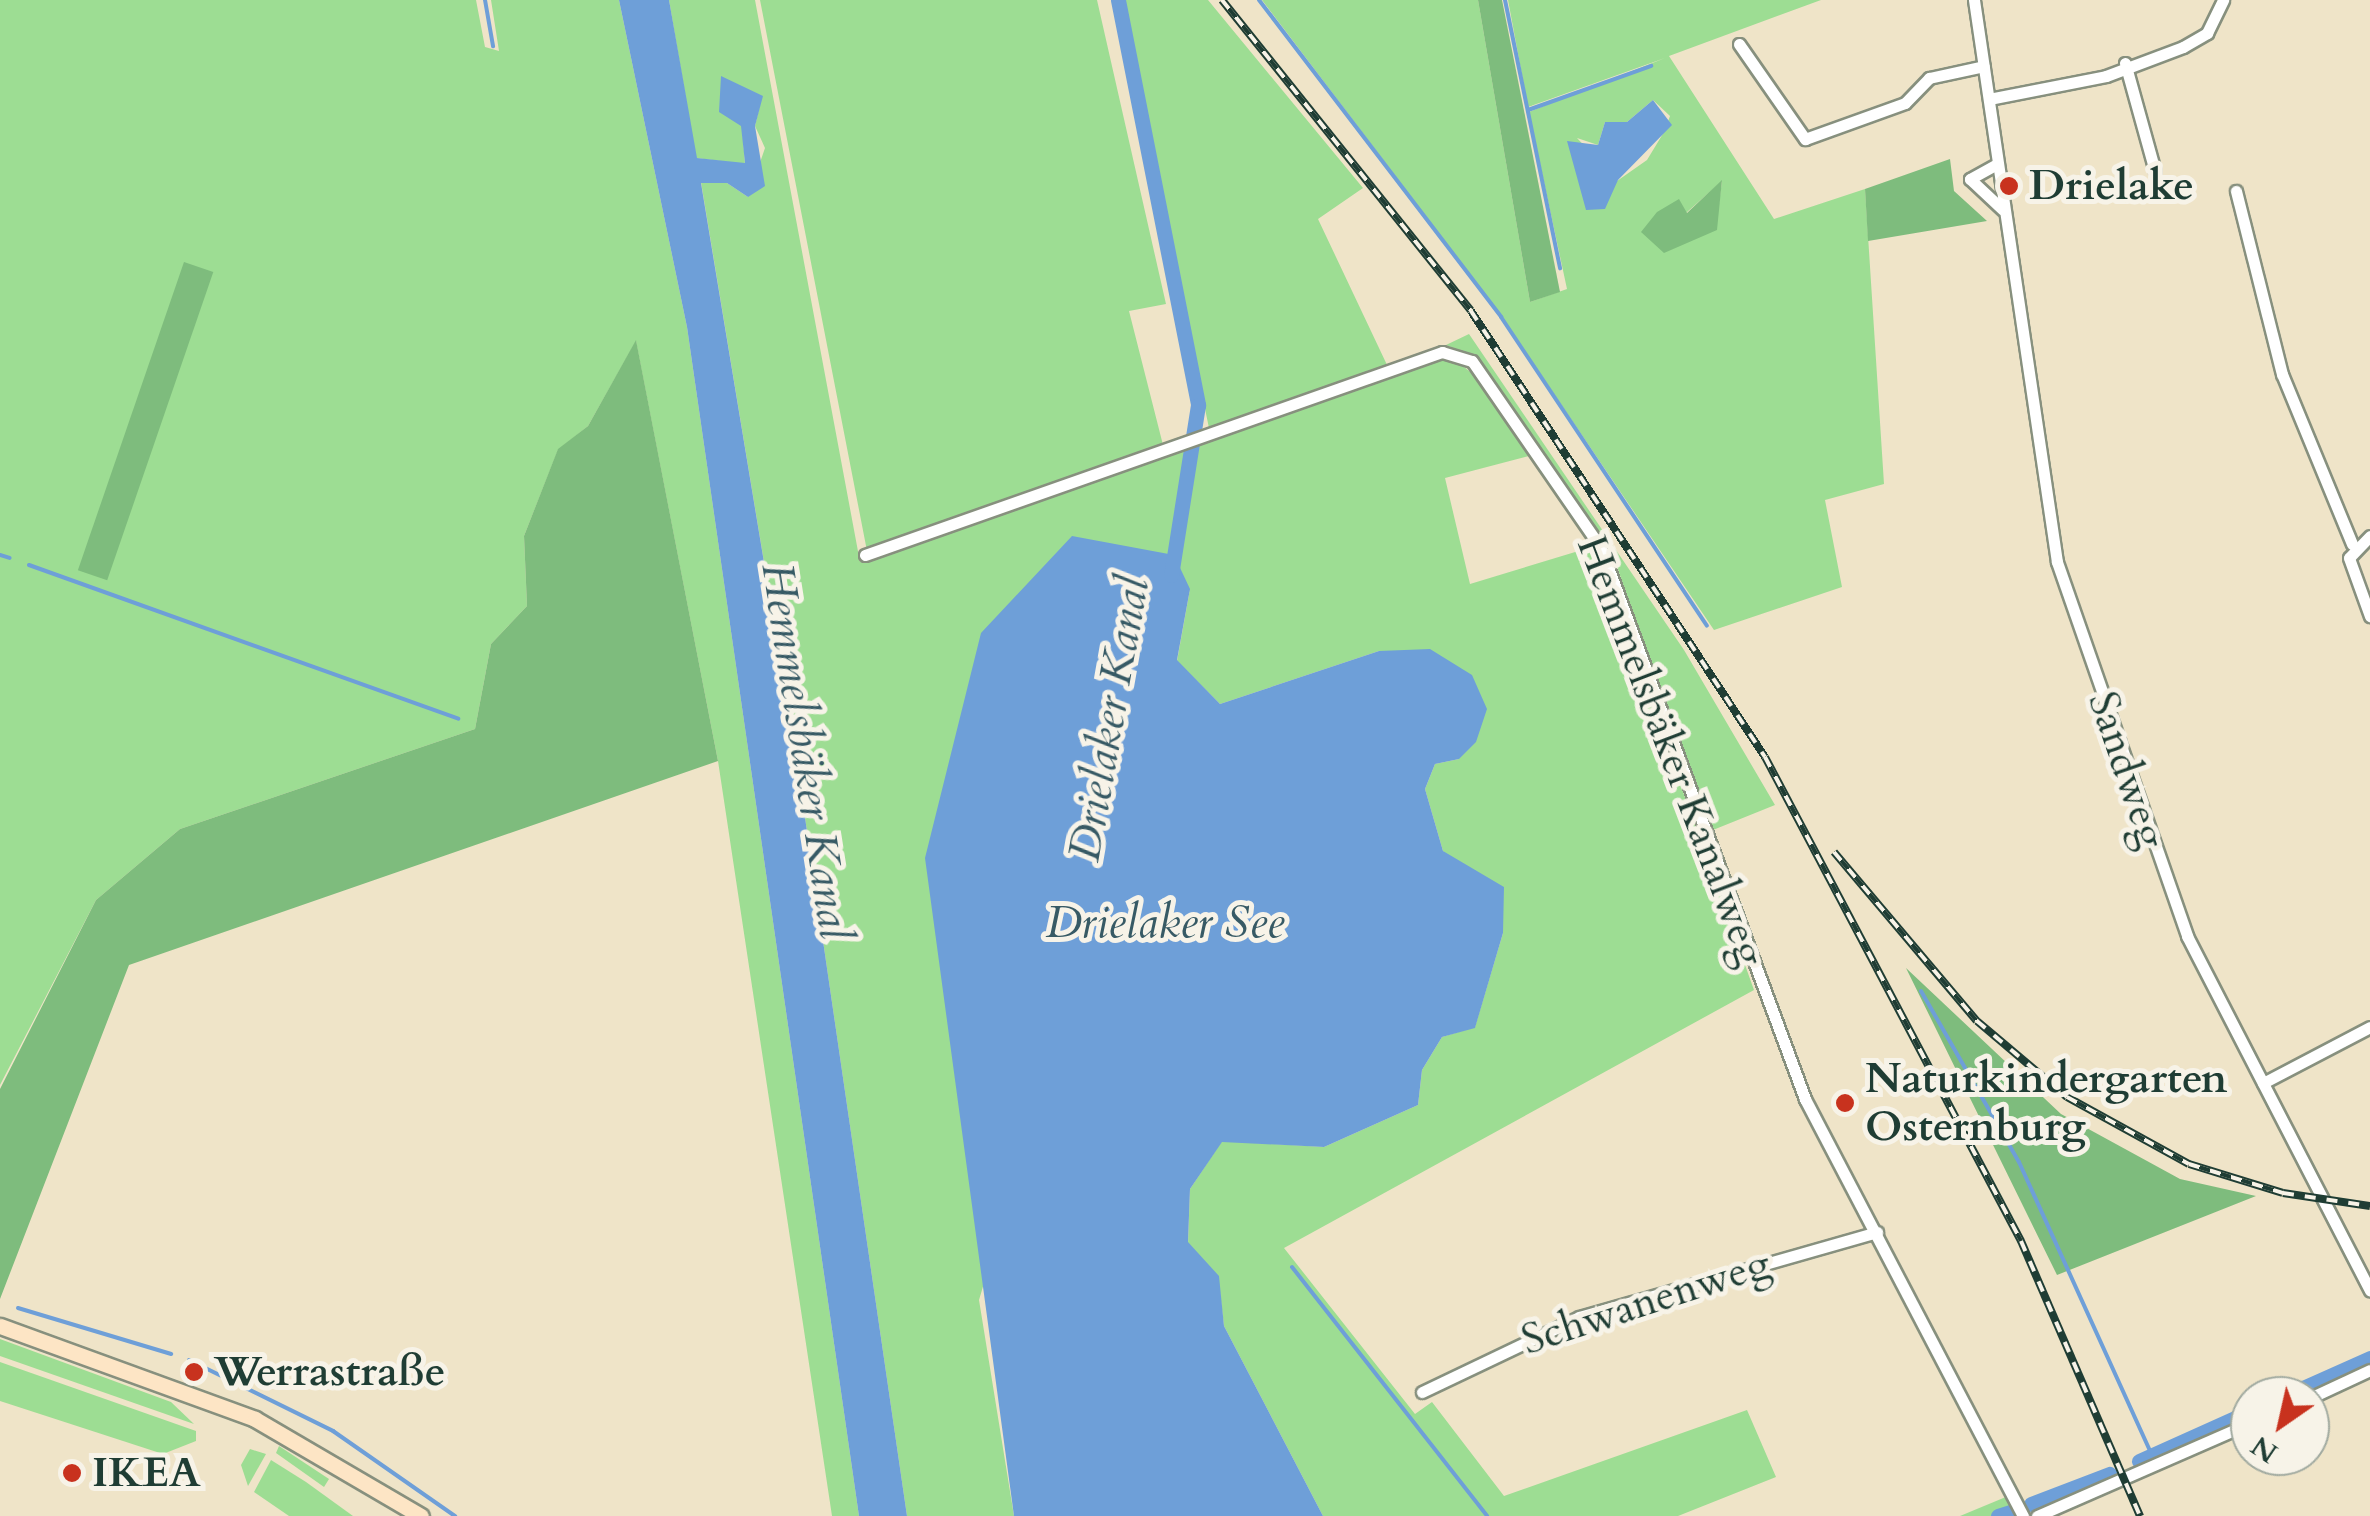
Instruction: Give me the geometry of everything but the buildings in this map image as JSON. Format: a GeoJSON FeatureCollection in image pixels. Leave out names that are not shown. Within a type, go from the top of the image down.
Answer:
{"type":"FeatureCollection","features":[{"type":"Feature","properties":{"kind":"main road"},"geometry":{"type":"LineString","coordinates":[[0,1326],[255,1418],[421,1516]]}},
{"type":"Feature","properties":{"kind":"street","name":"Sandweg"},"geometry":{"type":"LineString","coordinates":[[1974,0],[2057,562],[2163,879],[2370,1290]]}},
{"type":"Feature","properties":{"kind":"street"},"geometry":{"type":"LineString","coordinates":[[1989,99],[2106,76],[2125,64],[2207,33],[2223,0]]}},
{"type":"Feature","properties":{"kind":"street"},"geometry":{"type":"LineString","coordinates":[[1738,44],[1805,138],[1905,104],[1929,78],[1984,66]]}},
{"type":"Feature","properties":{"kind":"street"},"geometry":{"type":"LineString","coordinates":[[2125,64],[2155,171]]}},
{"type":"Feature","properties":{"kind":"street"},"geometry":{"type":"LineString","coordinates":[[1997,164],[1970,179],[2003,210]]}},
{"type":"Feature","properties":{"kind":"street"},"geometry":{"type":"LineString","coordinates":[[2236,191],[2282,374],[2352,544],[2370,616]]}},
{"type":"Feature","properties":{"kind":"street","name":"Hemmelsbäker Kanalweg"},"geometry":{"type":"LineString","coordinates":[[866,555],[1442,352],[1472,361],[1601,548],[1805,1099],[2023,1516]]}},
{"type":"Feature","properties":{"kind":"street"},"geometry":{"type":"LineString","coordinates":[[2352,544],[2370,536]]}},
{"type":"Feature","properties":{"kind":"street"},"geometry":{"type":"LineString","coordinates":[[2263,1084],[2370,1027]]}},
{"type":"Feature","properties":{"kind":"street","name":"Schwanenweg"},"geometry":{"type":"LineString","coordinates":[[1422,1392],[1579,1317],[1877,1232]]}},
{"type":"Feature","properties":{"kind":"street"},"geometry":{"type":"LineString","coordinates":[[2330,1389],[2370,1370]]}},
{"type":"Feature","properties":{"kind":"street"},"geometry":{"type":"LineString","coordinates":[[2036,1516],[2230,1432]]}},
{"type":"Feature","properties":{"kind":"green space"},"geometry":{"type":"Polygon","coordinates":[[[0,0],[476,0],[485,47],[499,51],[491,0],[619,0],[687,327],[859,1516],[832,1516],[718,761],[636,341],[588,426],[558,450],[524,536],[527,606],[491,644],[475,729],[180,829],[96,900],[0,1085],[0,0]]]}},
{"type":"Feature","properties":{"kind":"green space"},"geometry":{"type":"Polygon","coordinates":[[[669,0],[755,0],[860,562],[1435,359],[1453,358],[1484,383],[1533,455],[1445,478],[1470,584],[1595,546],[1754,990],[1284,1248],[1415,1414],[1432,1402],[1504,1496],[1747,1410],[1776,1477],[1678,1516],[1323,1516],[1224,1326],[1218,1276],[1188,1243],[1190,1189],[1222,1141],[1324,1147],[1418,1105],[1422,1070],[1442,1037],[1475,1027],[1503,933],[1443,851],[1425,789],[1435,764],[1459,759],[1379,651],[1220,704],[1177,661],[1190,589],[979,1300],[1014,1516],[907,1516],[795,749],[701,182],[727,183],[748,197],[765,148],[755,126],[762,96],[742,126],[745,164],[696,158],[669,0]]]}},
{"type":"Feature","properties":{"kind":"green space"},"geometry":{"type":"Polygon","coordinates":[[[760,0],[1097,0],[1166,304],[1129,311],[1163,445],[867,551],[760,0]]]}},
{"type":"Feature","properties":{"kind":"green space"},"geometry":{"type":"Polygon","coordinates":[[[1120,0],[1208,0],[1363,188],[1318,219],[1388,367],[1209,428],[1120,0]]]}},
{"type":"Feature","properties":{"kind":"green space"},"geometry":{"type":"Polygon","coordinates":[[[1262,0],[1478,0],[1530,302],[1567,289],[1529,112],[1665,58],[1528,107],[1508,0],[1821,0],[1669,56],[1774,219],[1865,189],[1884,484],[1825,500],[1842,587],[1714,630],[1500,314],[1262,0]],[[1653,100],[1627,122],[1605,122],[1598,145],[1577,138],[1617,181],[1647,160],[1664,132],[1670,116],[1653,100]],[[1722,181],[1686,213],[1679,200],[1642,232],[1718,211],[1722,181]]]}},
{"type":"Feature","properties":{"kind":"green space"},"geometry":{"type":"Polygon","coordinates":[[[1478,0],[1502,0],[1560,292],[1530,302],[1478,0]]]}},
{"type":"Feature","properties":{"kind":"green space"},"geometry":{"type":"Polygon","coordinates":[[[1950,159],[1954,191],[1987,221],[1868,241],[1865,189],[1950,159]]]}},
{"type":"Feature","properties":{"kind":"green space"},"geometry":{"type":"Polygon","coordinates":[[[1722,180],[1717,230],[1664,253],[1641,232],[1657,212],[1679,199],[1687,213],[1722,180]]]}},
{"type":"Feature","properties":{"kind":"green space"},"geometry":{"type":"Polygon","coordinates":[[[184,262],[213,272],[107,580],[78,570],[184,262]]]}},
{"type":"Feature","properties":{"kind":"green space"},"geometry":{"type":"Polygon","coordinates":[[[1469,334],[1684,650],[1775,805],[1708,832],[1614,558],[1479,359],[1446,345],[1469,334]]]}},
{"type":"Feature","properties":{"kind":"green space"},"geometry":{"type":"Polygon","coordinates":[[[636,340],[718,761],[129,965],[0,1299],[0,1089],[96,900],[180,829],[475,729],[491,644],[527,606],[524,536],[558,449],[588,426],[636,340]]]}},
{"type":"Feature","properties":{"kind":"green space"},"geometry":{"type":"Polygon","coordinates":[[[1906,968],[2061,1114],[2180,1179],[2256,1196],[2057,1275],[1906,968]]]}},
{"type":"Feature","properties":{"kind":"green space"},"geometry":{"type":"Polygon","coordinates":[[[0,1339],[171,1402],[194,1424],[0,1356],[0,1339]]]}},
{"type":"Feature","properties":{"kind":"green space"},"geometry":{"type":"Polygon","coordinates":[[[0,1362],[196,1431],[196,1441],[163,1454],[0,1401],[0,1362]]]}},
{"type":"Feature","properties":{"kind":"green space"},"geometry":{"type":"Polygon","coordinates":[[[279,1446],[329,1479],[324,1487],[276,1453],[279,1446]]]}},
{"type":"Feature","properties":{"kind":"green space"},"geometry":{"type":"Polygon","coordinates":[[[250,1449],[266,1454],[248,1486],[241,1465],[250,1449]]]}},
{"type":"Feature","properties":{"kind":"green space"},"geometry":{"type":"Polygon","coordinates":[[[271,1460],[353,1516],[289,1516],[254,1492],[271,1460]]]}},
{"type":"Feature","properties":{"kind":"green space"},"geometry":{"type":"Polygon","coordinates":[[[2013,1494],[2023,1516],[1960,1516],[2013,1494]]]}},
{"type":"Feature","properties":{"kind":"water"},"geometry":{"type":"Polygon","coordinates":[[[619,0],[669,0],[697,158],[745,163],[741,126],[719,112],[721,76],[763,96],[755,126],[765,186],[748,197],[727,183],[701,183],[795,749],[907,1516],[859,1516],[687,327],[619,0]]]}},
{"type":"Feature","properties":{"kind":"water"},"geometry":{"type":"Polygon","coordinates":[[[1653,100],[1672,125],[1618,180],[1605,209],[1586,210],[1567,141],[1598,145],[1605,122],[1627,122],[1653,100]]]}},
{"type":"Feature","properties":{"kind":"water","name":"Drielaker See"},"geometry":{"type":"Polygon","coordinates":[[[1072,536],[1174,555],[1190,589],[1177,660],[1220,704],[1379,651],[1430,649],[1472,675],[1487,709],[1476,742],[1459,759],[1435,764],[1425,789],[1443,851],[1504,887],[1503,933],[1475,1028],[1442,1037],[1422,1070],[1418,1105],[1324,1147],[1222,1142],[1190,1189],[1188,1242],[1219,1276],[1224,1326],[1323,1516],[1014,1516],[925,858],[981,633],[1072,536]]]}},
{"type":"Feature","properties":{"kind":"waterway"},"geometry":{"type":"LineString","coordinates":[[485,0],[493,46]]}},
{"type":"Feature","properties":{"kind":"waterway","name":"Drielaker Kanal"},"geometry":{"type":"LineString","coordinates":[[1118,0],[1198,405],[1171,575]]}},
{"type":"Feature","properties":{"kind":"waterway"},"geometry":{"type":"LineString","coordinates":[[1259,0],[1501,317],[1707,626]]}},
{"type":"Feature","properties":{"kind":"waterway"},"geometry":{"type":"LineString","coordinates":[[1505,0],[1560,268]]}},
{"type":"Feature","properties":{"kind":"waterway"},"geometry":{"type":"LineString","coordinates":[[1528,110],[1651,66]]}},
{"type":"Feature","properties":{"kind":"waterway"},"geometry":{"type":"LineString","coordinates":[[0,555],[10,558]]}},
{"type":"Feature","properties":{"kind":"waterway"},"geometry":{"type":"LineString","coordinates":[[29,565],[458,719]]}},
{"type":"Feature","properties":{"kind":"waterway"},"geometry":{"type":"LineString","coordinates":[[1921,991],[2019,1162],[2152,1455]]}},
{"type":"Feature","properties":{"kind":"waterway"},"geometry":{"type":"LineString","coordinates":[[1292,1267],[1487,1516]]}},
{"type":"Feature","properties":{"kind":"waterway"},"geometry":{"type":"LineString","coordinates":[[18,1308],[171,1354]]}},
{"type":"Feature","properties":{"kind":"waterway"},"geometry":{"type":"LineString","coordinates":[[2330,1376],[2370,1358]]}},
{"type":"Feature","properties":{"kind":"waterway"},"geometry":{"type":"LineString","coordinates":[[189,1360],[333,1431],[455,1516]]}},
{"type":"Feature","properties":{"kind":"waterway"},"geometry":{"type":"LineString","coordinates":[[2139,1461],[2230,1420]]}},
{"type":"Feature","properties":{"kind":"waterway"},"geometry":{"type":"LineString","coordinates":[[2031,1504],[2109,1474]]}},
{"type":"Feature","properties":{"kind":"waterway"},"geometry":{"type":"LineString","coordinates":[[1998,1516],[2013,1511]]}},
{"type":"Feature","properties":{"kind":"railway"},"geometry":{"type":"LineString","coordinates":[[1222,0],[1471,311],[1765,757],[2021,1241],[2140,1516]]}},
{"type":"Feature","properties":{"kind":"railway"},"geometry":{"type":"LineString","coordinates":[[1834,852],[1977,1021],[2067,1097],[2189,1164],[2283,1193],[2370,1206]]}},
{"type":"Feature","properties":{"kind":"place","name":"Drielake"},"geometry":{"type":"Point","coordinates":[2009,186]}},
{"type":"Feature","properties":{"kind":"place","name":"Naturkindergarten Osternburg"},"geometry":{"type":"Point","coordinates":[1845,1103]}},
{"type":"Feature","properties":{"kind":"place","name":"Werrastraße"},"geometry":{"type":"Point","coordinates":[194,1372]}},
{"type":"Feature","properties":{"kind":"place","name":"IKEA"},"geometry":{"type":"Point","coordinates":[72,1473]}},
{"type":"Feature","properties":{"kind":"water label","name":"Hemmelsbäker Kanal"},"geometry":{"type":"Point","coordinates":[806,751]}}]}
